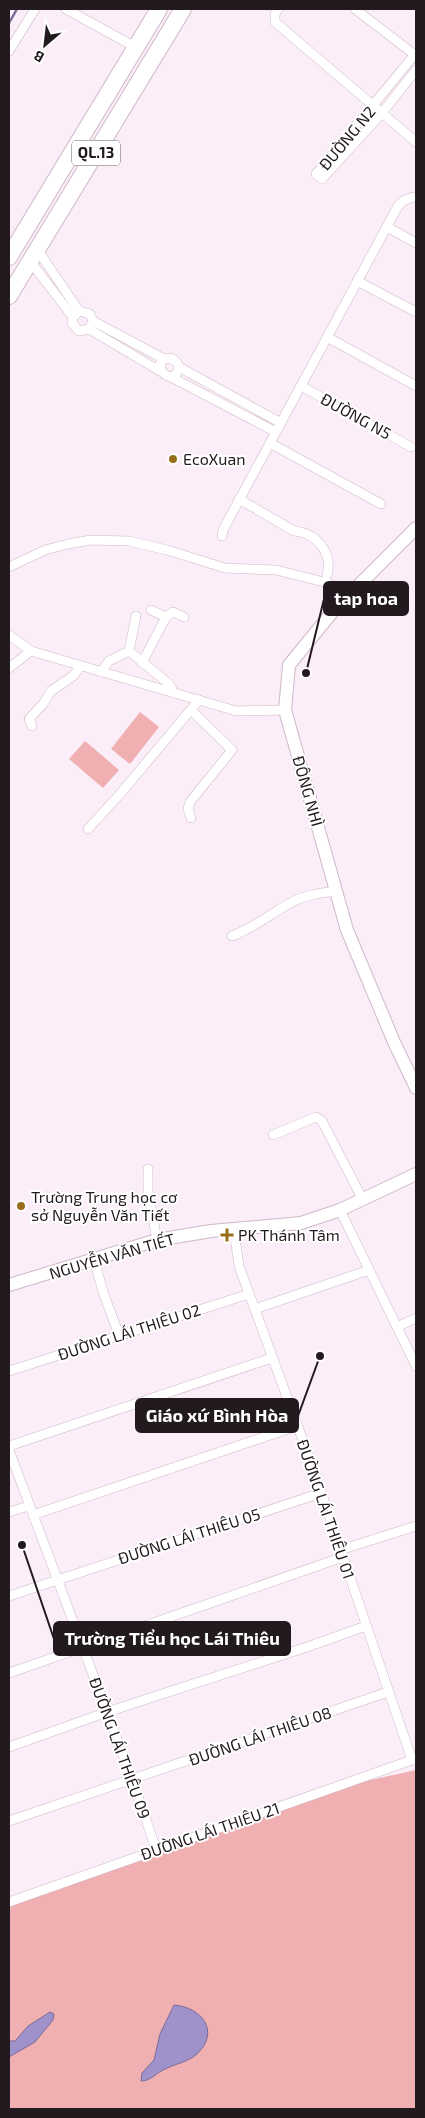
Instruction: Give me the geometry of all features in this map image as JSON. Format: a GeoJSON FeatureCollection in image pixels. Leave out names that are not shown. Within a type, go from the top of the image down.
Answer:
{"type":"FeatureCollection","features":[{"type":"Feature","properties":{"kind":"highway","name":"QL.13"},"geometry":{"type":"LineString","coordinates":[[14,249],[159,9]]}},
{"type":"Feature","properties":{"kind":"highway","name":"QL.13"},"geometry":{"type":"LineString","coordinates":[[9,296],[184,9]]}},
{"type":"Feature","properties":{"kind":"highway"},"geometry":{"type":"LineString","coordinates":[[135,47],[155,55]]}},
{"type":"Feature","properties":{"kind":"highway"},"geometry":{"type":"LineString","coordinates":[[14,249],[34,255]]}},
{"type":"Feature","properties":{"kind":"street"},"geometry":{"type":"LineString","coordinates":[[9,51],[35,9]]}},
{"type":"Feature","properties":{"kind":"street"},"geometry":{"type":"LineString","coordinates":[[66,9],[135,47]]}},
{"type":"Feature","properties":{"kind":"street"},"geometry":{"type":"LineString","coordinates":[[278,9],[275,14],[275,22],[416,142]]}},
{"type":"Feature","properties":{"kind":"street"},"geometry":{"type":"LineString","coordinates":[[355,9],[416,54]]}},
{"type":"Feature","properties":{"kind":"street","name":"ĐƯỜNG N2"},"geometry":{"type":"LineString","coordinates":[[416,54],[375,106],[316,174],[322,179],[382,113],[416,70]]}},
{"type":"Feature","properties":{"kind":"street"},"geometry":{"type":"LineString","coordinates":[[222,536],[222,530],[398,206],[414,197]]}},
{"type":"Feature","properties":{"kind":"street"},"geometry":{"type":"LineString","coordinates":[[387,227],[416,243]]}},
{"type":"Feature","properties":{"kind":"street"},"geometry":{"type":"LineString","coordinates":[[34,255],[76,314]]}},
{"type":"Feature","properties":{"kind":"street"},"geometry":{"type":"LineString","coordinates":[[34,255],[76,314]]}},
{"type":"Feature","properties":{"kind":"street"},"geometry":{"type":"LineString","coordinates":[[358,281],[416,312]]}},
{"type":"Feature","properties":{"kind":"street"},"geometry":{"type":"LineString","coordinates":[[84,311],[90,314],[91,325],[84,331],[79,331],[72,323],[76,314],[84,311]]}},
{"type":"Feature","properties":{"kind":"street"},"geometry":{"type":"LineString","coordinates":[[91,325],[164,359],[171,358],[177,361],[179,367],[177,373],[172,377]]}},
{"type":"Feature","properties":{"kind":"street"},"geometry":{"type":"LineString","coordinates":[[91,325],[165,376],[172,377],[276,432]]}},
{"type":"Feature","properties":{"kind":"street"},"geometry":{"type":"LineString","coordinates":[[327,337],[416,386]]}},
{"type":"Feature","properties":{"kind":"street"},"geometry":{"type":"LineString","coordinates":[[160,371],[160,364],[164,359]]}},
{"type":"Feature","properties":{"kind":"street"},"geometry":{"type":"LineString","coordinates":[[179,367],[281,423]]}},
{"type":"Feature","properties":{"kind":"street","name":"ĐƯỜNG N5"},"geometry":{"type":"LineString","coordinates":[[300,386],[411,447]]}},
{"type":"Feature","properties":{"kind":"street"},"geometry":{"type":"LineString","coordinates":[[270,443],[381,504]]}},
{"type":"Feature","properties":{"kind":"street"},"geometry":{"type":"LineString","coordinates":[[239,499],[294,531],[303,532],[319,541],[326,550],[329,569],[327,575]]}},
{"type":"Feature","properties":{"kind":"street","name":"ĐÔNG NHÌ"},"geometry":{"type":"LineString","coordinates":[[416,528],[334,610],[289,665],[285,710],[347,930],[394,1042],[416,1088]]}},
{"type":"Feature","properties":{"kind":"street"},"geometry":{"type":"LineString","coordinates":[[9,567],[45,550],[68,544],[91,540],[129,541],[158,547],[225,568],[276,570],[328,583],[350,594]]}},
{"type":"Feature","properties":{"kind":"street"},"geometry":{"type":"LineString","coordinates":[[151,610],[166,617]]}},
{"type":"Feature","properties":{"kind":"street"},"geometry":{"type":"LineString","coordinates":[[142,663],[166,617],[173,612],[184,617]]}},
{"type":"Feature","properties":{"kind":"street"},"geometry":{"type":"LineString","coordinates":[[129,651],[136,616]]}},
{"type":"Feature","properties":{"kind":"street"},"geometry":{"type":"LineString","coordinates":[[9,635],[31,651],[199,700],[236,710],[285,710]]}},
{"type":"Feature","properties":{"kind":"street"},"geometry":{"type":"LineString","coordinates":[[9,668],[31,651]]}},
{"type":"Feature","properties":{"kind":"street"},"geometry":{"type":"LineString","coordinates":[[129,651],[169,684],[174,693]]}},
{"type":"Feature","properties":{"kind":"street"},"geometry":{"type":"LineString","coordinates":[[101,672],[109,661],[129,651]]}},
{"type":"Feature","properties":{"kind":"street"},"geometry":{"type":"LineString","coordinates":[[32,726],[29,719],[44,704],[51,692],[74,676],[81,666]]}},
{"type":"Feature","properties":{"kind":"street"},"geometry":{"type":"LineString","coordinates":[[88,829],[199,700]]}},
{"type":"Feature","properties":{"kind":"street"},"geometry":{"type":"LineString","coordinates":[[191,818],[188,808],[190,802],[232,750],[192,710]]}},
{"type":"Feature","properties":{"kind":"street"},"geometry":{"type":"LineString","coordinates":[[232,936],[260,923],[301,898],[336,892]]}},
{"type":"Feature","properties":{"kind":"street"},"geometry":{"type":"LineString","coordinates":[[273,1135],[316,1117],[322,1121],[363,1200]]}},
{"type":"Feature","properties":{"kind":"street"},"geometry":{"type":"LineString","coordinates":[[148,1169],[148,1191],[157,1240]]}},
{"type":"Feature","properties":{"kind":"street","name":"NGUYỄN VĂN TIẾT"},"geometry":{"type":"LineString","coordinates":[[9,1285],[157,1240],[211,1231],[301,1223],[340,1210],[416,1174]]}},
{"type":"Feature","properties":{"kind":"street"},"geometry":{"type":"LineString","coordinates":[[340,1210],[416,1366]]}},
{"type":"Feature","properties":{"kind":"street","name":"ĐƯỜNG LÁI THIÊU 01"},"geometry":{"type":"LineString","coordinates":[[234,1230],[239,1266],[321,1493],[412,1760]]}},
{"type":"Feature","properties":{"kind":"street"},"geometry":{"type":"LineString","coordinates":[[94,1259],[103,1292],[119,1335]]}},
{"type":"Feature","properties":{"kind":"street"},"geometry":{"type":"LineString","coordinates":[[255,1309],[369,1270]]}},
{"type":"Feature","properties":{"kind":"street","name":"ĐƯỜNG LÁI THIÊU 02"},"geometry":{"type":"LineString","coordinates":[[9,1371],[249,1294]]}},
{"type":"Feature","properties":{"kind":"street"},"geometry":{"type":"LineString","coordinates":[[397,1327],[416,1318]]}},
{"type":"Feature","properties":{"kind":"street"},"geometry":{"type":"LineString","coordinates":[[9,1446],[272,1358]]}},
{"type":"Feature","properties":{"kind":"street"},"geometry":{"type":"LineString","coordinates":[[32,1515],[297,1426]]}},
{"type":"Feature","properties":{"kind":"street","name":"ĐƯỜNG LÁI THIÊU 09"},"geometry":{"type":"LineString","coordinates":[[9,1450],[132,1779],[156,1850]]}},
{"type":"Feature","properties":{"kind":"street","name":"ĐƯỜNG LÁI THIÊU 05"},"geometry":{"type":"LineString","coordinates":[[9,1596],[321,1493]]}},
{"type":"Feature","properties":{"kind":"street"},"geometry":{"type":"LineString","coordinates":[[9,1512],[29,1506]]}},
{"type":"Feature","properties":{"kind":"street"},"geometry":{"type":"LineString","coordinates":[[9,1673],[416,1526]]}},
{"type":"Feature","properties":{"kind":"street"},"geometry":{"type":"LineString","coordinates":[[9,1747],[107,1712],[366,1626]]}},
{"type":"Feature","properties":{"kind":"street","name":"ĐƯỜNG LÁI THIÊU 08"},"geometry":{"type":"LineString","coordinates":[[9,1821],[388,1692]]}},
{"type":"Feature","properties":{"kind":"street","name":"ĐƯỜNG LÁI THIÊU 21"},"geometry":{"type":"LineString","coordinates":[[9,1902],[412,1760]]}},
{"type":"Feature","properties":{"kind":"shaded area"},"geometry":{"type":"Polygon","coordinates":[[[140,712],[159,727],[130,764],[111,749],[140,712]]]}},
{"type":"Feature","properties":{"kind":"shaded area"},"geometry":{"type":"Polygon","coordinates":[[[85,741],[119,770],[103,788],[69,759],[85,741]]]}},
{"type":"Feature","properties":{"kind":"shaded area"},"geometry":{"type":"Polygon","coordinates":[[[416,1770],[416,2109],[9,2109],[9,1905],[366,1781],[416,1770]]]}},
{"type":"Feature","properties":{"kind":"shaded area"},"geometry":{"type":"Polygon","coordinates":[[[174,2005],[192,2010],[205,2022],[207,2037],[204,2045],[190,2059],[165,2069],[148,2080],[141,2081],[142,2073],[154,2060],[160,2034],[174,2005]]]}},
{"type":"Feature","properties":{"kind":"shaded area"},"geometry":{"type":"Polygon","coordinates":[[[50,2012],[54,2014],[53,2020],[35,2042],[9,2057],[9,2041],[15,2041],[28,2026],[50,2012]]]}},
{"type":"Feature","properties":{"kind":"waterway"},"geometry":{"type":"LineString","coordinates":[[9,23],[17,9]]}},
{"type":"Feature","properties":{"kind":"place","name":"EcoXuan"},"geometry":{"type":"Point","coordinates":[173,459]}},
{"type":"Feature","properties":{"kind":"place","name":"tap hoa"},"geometry":{"type":"Point","coordinates":[306,673]}},
{"type":"Feature","properties":{"kind":"place","name":"Trường Trung học cơ sở Nguyễn Văn Tiết"},"geometry":{"type":"Point","coordinates":[21,1206]}},
{"type":"Feature","properties":{"kind":"place","name":"PK Thánh Tâm"},"geometry":{"type":"Point","coordinates":[227,1235]}},
{"type":"Feature","properties":{"kind":"place","name":"Giáo xứ Bình Hòa"},"geometry":{"type":"Point","coordinates":[320,1356]}},
{"type":"Feature","properties":{"kind":"place","name":"Trường Tiểu học Lái Thiêu"},"geometry":{"type":"Point","coordinates":[22,1545]}}]}
